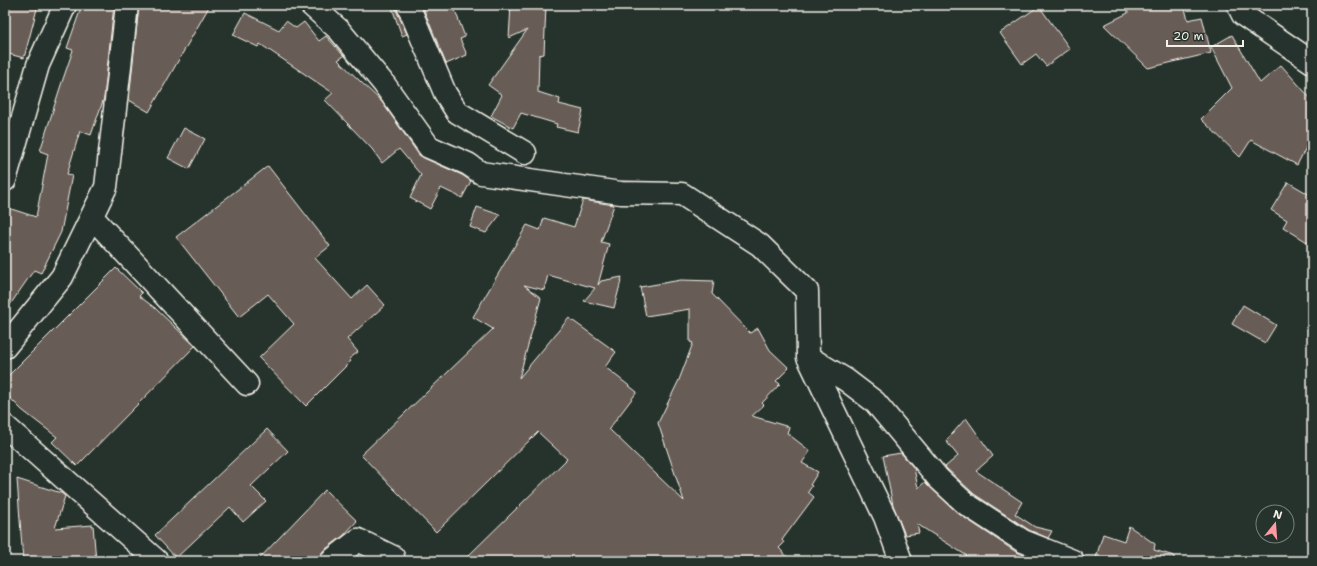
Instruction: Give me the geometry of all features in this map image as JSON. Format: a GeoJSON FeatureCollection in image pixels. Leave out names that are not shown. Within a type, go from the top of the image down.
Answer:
{"type":"FeatureCollection","features":[{"type":"Feature","properties":{"kind":"street"},"geometry":{"type":"LineString","coordinates":[[5,180],[38,65],[65,5]]}},
{"type":"Feature","properties":{"kind":"street"},"geometry":{"type":"LineString","coordinates":[[5,348],[62,277],[106,187],[127,5]]}},
{"type":"Feature","properties":{"kind":"street"},"geometry":{"type":"LineString","coordinates":[[311,5],[339,30],[384,84],[429,147],[468,164],[481,173],[621,193],[682,194],[760,245],[807,292],[808,358],[885,517],[901,561]]}},
{"type":"Feature","properties":{"kind":"street"},"geometry":{"type":"LineString","coordinates":[[408,5],[445,93],[458,112],[525,153]]}},
{"type":"Feature","properties":{"kind":"street"},"geometry":{"type":"LineString","coordinates":[[1238,5],[1243,15],[1312,62]]}},
{"type":"Feature","properties":{"kind":"street"},"geometry":{"type":"LineString","coordinates":[[92,217],[247,384]]}},
{"type":"Feature","properties":{"kind":"street"},"geometry":{"type":"LineString","coordinates":[[808,358],[846,380],[875,402],[938,478],[966,504],[1023,541],[1073,561]]}},
{"type":"Feature","properties":{"kind":"street"},"geometry":{"type":"LineString","coordinates":[[5,426],[157,561]]}},
{"type":"Feature","properties":{"kind":"street"},"geometry":{"type":"LineString","coordinates":[[331,561],[358,540],[393,557],[393,561]]}},
{"type":"Feature","properties":{"kind":"building"},"geometry":{"type":"Polygon","coordinates":[[[5,5],[38,5],[24,58],[5,53],[5,5]]]}},
{"type":"Feature","properties":{"kind":"building"},"geometry":{"type":"Polygon","coordinates":[[[82,5],[114,5],[104,98],[91,135],[80,131],[67,174],[72,175],[61,232],[41,273],[34,270],[5,312],[5,207],[36,217],[48,154],[40,151],[73,50],[67,48],[82,5]]]}},
{"type":"Feature","properties":{"kind":"building"},"geometry":{"type":"Polygon","coordinates":[[[139,5],[210,5],[149,112],[129,100],[139,5]]]}},
{"type":"Feature","properties":{"kind":"building"},"geometry":{"type":"Polygon","coordinates":[[[391,5],[396,5],[396,10],[407,34],[402,36],[391,5]]]}},
{"type":"Feature","properties":{"kind":"building"},"geometry":{"type":"Polygon","coordinates":[[[422,5],[453,5],[465,37],[460,39],[467,55],[446,64],[422,5]]]}},
{"type":"Feature","properties":{"kind":"building"},"geometry":{"type":"Polygon","coordinates":[[[511,5],[546,5],[544,54],[539,55],[538,92],[560,99],[559,104],[583,110],[578,132],[556,127],[557,124],[521,113],[513,128],[491,116],[502,95],[488,85],[527,30],[509,38],[511,5]]]}},
{"type":"Feature","properties":{"kind":"building"},"geometry":{"type":"Polygon","coordinates":[[[1127,5],[1184,5],[1188,20],[1202,17],[1211,53],[1148,68],[1104,25],[1128,13],[1127,5]]]}},
{"type":"Feature","properties":{"kind":"building"},"geometry":{"type":"Polygon","coordinates":[[[1039,6],[1070,49],[1046,66],[1036,54],[1022,64],[1000,33],[1039,6]]]}},
{"type":"Feature","properties":{"kind":"building"},"geometry":{"type":"Polygon","coordinates":[[[245,13],[279,30],[286,21],[296,28],[304,22],[319,41],[326,36],[344,56],[338,60],[382,102],[419,155],[462,175],[471,181],[462,198],[441,188],[430,209],[410,198],[421,175],[399,149],[382,163],[372,149],[325,100],[333,93],[260,44],[258,47],[233,35],[245,13]]]}},
{"type":"Feature","properties":{"kind":"building"},"geometry":{"type":"Polygon","coordinates":[[[1232,35],[1260,83],[1281,65],[1312,100],[1312,136],[1297,165],[1251,140],[1240,157],[1201,119],[1232,88],[1211,47],[1232,35]]]}},
{"type":"Feature","properties":{"kind":"building"},"geometry":{"type":"Polygon","coordinates":[[[184,128],[205,139],[189,169],[168,158],[184,128]]]}},
{"type":"Feature","properties":{"kind":"building"},"geometry":{"type":"Polygon","coordinates":[[[268,166],[330,246],[315,258],[352,299],[367,285],[385,305],[347,339],[358,352],[349,359],[351,361],[306,406],[259,358],[294,324],[268,294],[239,317],[176,237],[268,166]]]}},
{"type":"Feature","properties":{"kind":"building"},"geometry":{"type":"Polygon","coordinates":[[[1288,182],[1312,196],[1312,245],[1283,227],[1287,220],[1271,210],[1288,182]]]}},
{"type":"Feature","properties":{"kind":"building"},"geometry":{"type":"Polygon","coordinates":[[[583,200],[614,205],[601,242],[609,244],[598,285],[601,281],[622,277],[614,308],[584,301],[595,288],[548,275],[544,290],[524,285],[541,298],[519,378],[569,318],[616,352],[605,367],[637,392],[609,429],[684,501],[658,423],[679,380],[693,343],[690,342],[690,309],[646,316],[640,287],[681,280],[714,281],[712,294],[750,333],[758,328],[770,350],[789,368],[776,381],[780,384],[762,403],[764,405],[752,416],[789,427],[787,433],[810,451],[802,463],[818,472],[810,485],[812,486],[808,492],[814,497],[782,540],[784,543],[779,548],[791,561],[463,561],[567,459],[538,432],[436,532],[361,455],[493,329],[473,317],[527,225],[540,230],[544,218],[574,227],[583,200]]]}},
{"type":"Feature","properties":{"kind":"building"},"geometry":{"type":"Polygon","coordinates":[[[477,207],[500,215],[486,233],[470,227],[477,207]]]}},
{"type":"Feature","properties":{"kind":"building"},"geometry":{"type":"Polygon","coordinates":[[[116,268],[142,293],[139,296],[155,308],[195,346],[77,466],[52,442],[57,437],[22,410],[5,393],[5,379],[116,268]]]}},
{"type":"Feature","properties":{"kind":"building"},"geometry":{"type":"Polygon","coordinates":[[[1243,305],[1276,325],[1265,343],[1232,324],[1243,305]]]}},
{"type":"Feature","properties":{"kind":"building"},"geometry":{"type":"Polygon","coordinates":[[[966,418],[993,456],[976,471],[1022,502],[1015,514],[1035,527],[1052,531],[1048,538],[1029,530],[974,494],[945,467],[958,456],[946,441],[966,418]]]}},
{"type":"Feature","properties":{"kind":"building"},"geometry":{"type":"Polygon","coordinates":[[[267,429],[288,451],[251,486],[266,501],[243,522],[230,507],[176,558],[155,535],[267,429]]]}},
{"type":"Feature","properties":{"kind":"building"},"geometry":{"type":"Polygon","coordinates":[[[901,453],[914,468],[918,488],[925,482],[959,514],[1016,552],[1035,559],[1033,561],[975,561],[917,524],[919,533],[905,535],[893,505],[883,456],[901,453]]]}},
{"type":"Feature","properties":{"kind":"building"},"geometry":{"type":"Polygon","coordinates":[[[17,479],[61,493],[65,496],[55,528],[93,525],[96,561],[23,561],[17,479]]]}},
{"type":"Feature","properties":{"kind":"building"},"geometry":{"type":"Polygon","coordinates":[[[325,490],[357,521],[343,536],[323,551],[319,561],[257,561],[325,490]]]}},
{"type":"Feature","properties":{"kind":"building"},"geometry":{"type":"Polygon","coordinates":[[[1129,526],[1155,544],[1154,550],[1174,556],[1174,561],[1095,561],[1103,534],[1124,541],[1129,526]]]}}]}
